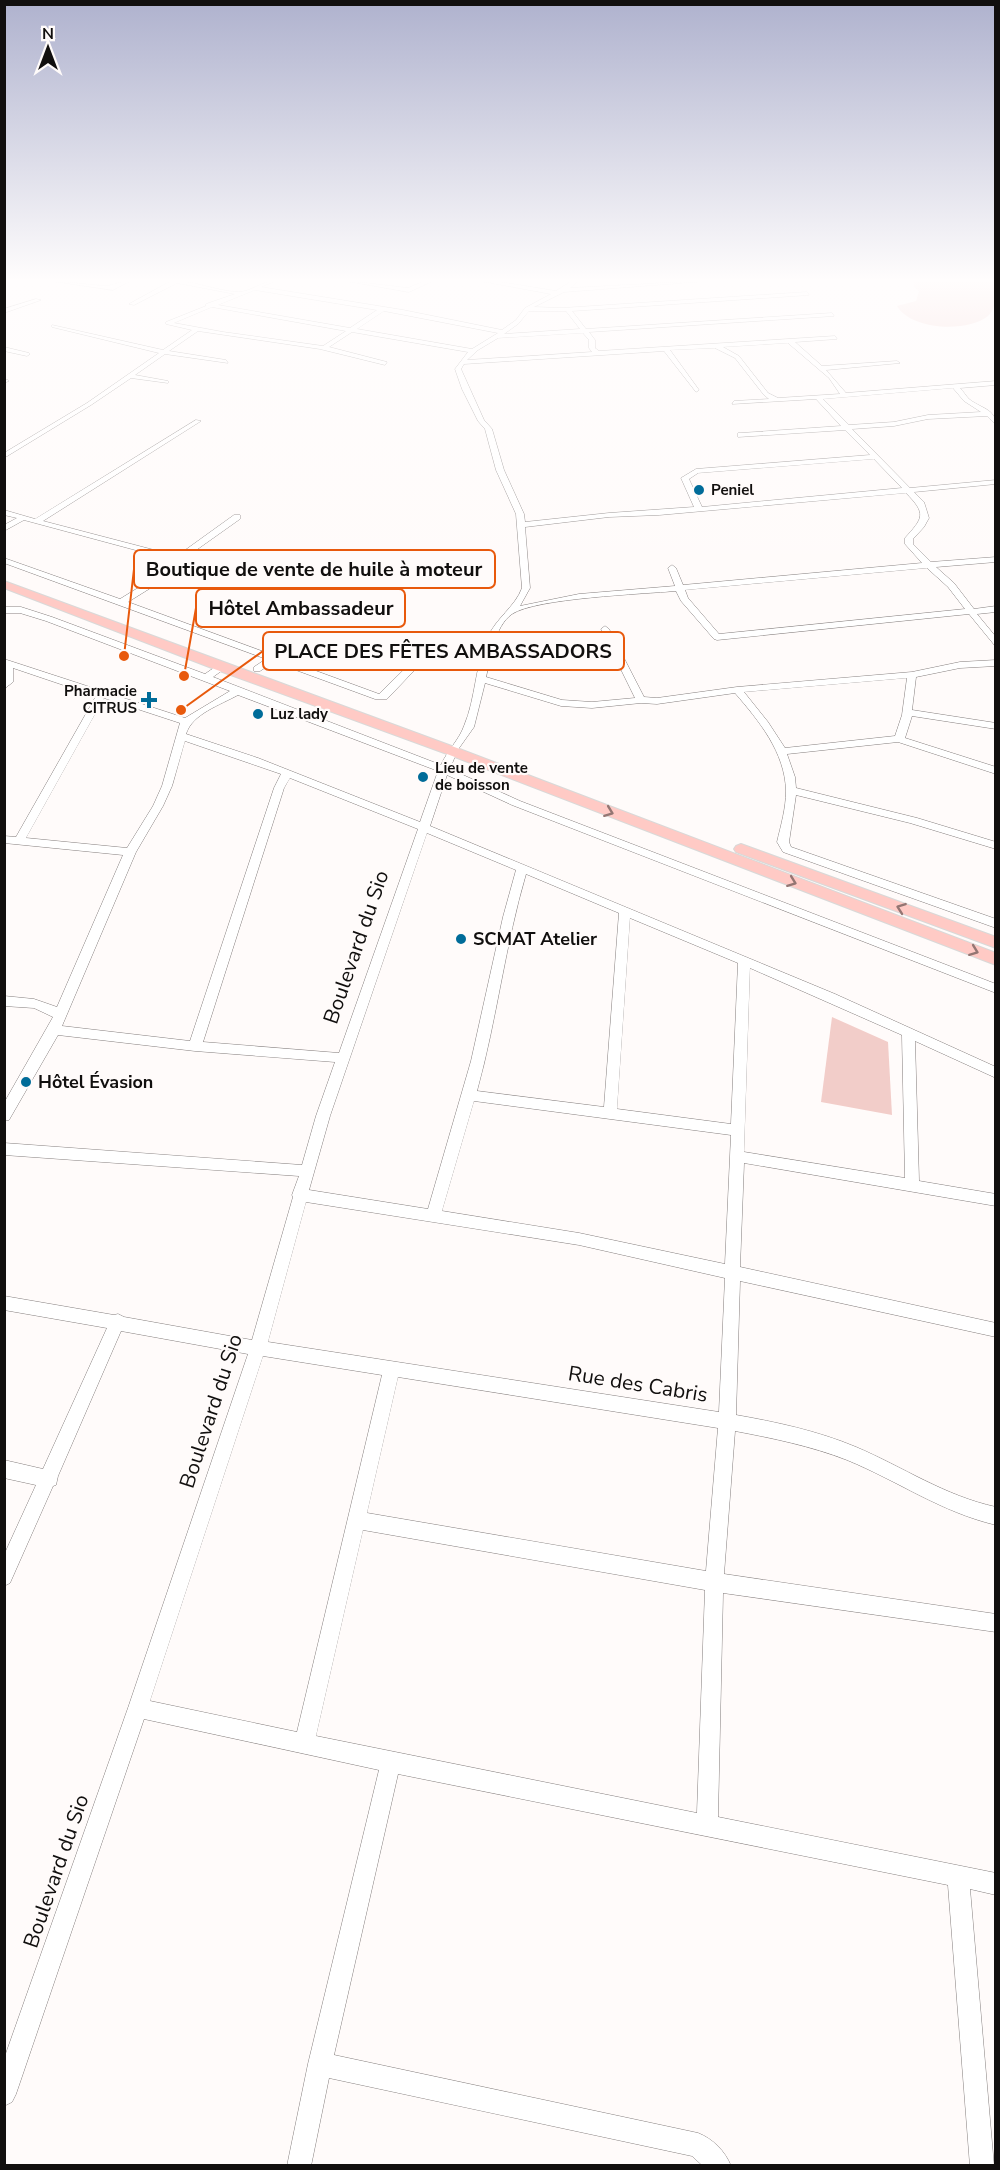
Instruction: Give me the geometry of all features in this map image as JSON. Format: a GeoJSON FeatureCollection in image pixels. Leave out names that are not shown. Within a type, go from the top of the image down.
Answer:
{"type":"FeatureCollection","features":[{"type":"Feature","properties":{"kind":"main road"},"geometry":{"type":"LineString","coordinates":[[4,573],[257,669],[996,959]]}},
{"type":"Feature","properties":{"kind":"main road"},"geometry":{"type":"LineString","coordinates":[[4,584],[221,667],[455,747],[996,943]]}},
{"type":"Feature","properties":{"kind":"street"},"geometry":{"type":"LineString","coordinates":[[4,456],[46,432],[122,381]]}},
{"type":"Feature","properties":{"kind":"street"},"geometry":{"type":"LineString","coordinates":[[162,381],[166,382]]}},
{"type":"Feature","properties":{"kind":"street","name":"Boulevard du Sio"},"geometry":{"type":"LineString","coordinates":[[4,2094],[138,1707],[258,1348],[306,1171],[423,827],[444,770],[455,747],[469,727],[491,639],[497,627],[511,612],[526,588],[520,514],[500,470],[488,429],[481,421],[463,381]]}},
{"type":"Feature","properties":{"kind":"street"},"geometry":{"type":"LineString","coordinates":[[690,381],[696,390]]}},
{"type":"Feature","properties":{"kind":"street"},"geometry":{"type":"LineString","coordinates":[[755,381],[762,390],[777,401]]}},
{"type":"Feature","properties":{"kind":"street"},"geometry":{"type":"LineString","coordinates":[[834,381],[845,396]]}},
{"type":"Feature","properties":{"kind":"street"},"geometry":{"type":"LineString","coordinates":[[734,403],[845,396],[996,382]]}},
{"type":"Feature","properties":{"kind":"street"},"geometry":{"type":"LineString","coordinates":[[956,386],[966,400],[989,414],[996,423]]}},
{"type":"Feature","properties":{"kind":"street"},"geometry":{"type":"LineString","coordinates":[[818,398],[920,502],[925,510],[926,518],[924,525],[909,538],[909,544],[942,575],[996,644]]}},
{"type":"Feature","properties":{"kind":"street"},"geometry":{"type":"LineString","coordinates":[[741,435],[894,424],[928,417],[989,414]]}},
{"type":"Feature","properties":{"kind":"street"},"geometry":{"type":"LineString","coordinates":[[37,521],[198,421]]}},
{"type":"Feature","properties":{"kind":"street"},"geometry":{"type":"LineString","coordinates":[[699,509],[685,478],[696,471],[876,458]]}},
{"type":"Feature","properties":{"kind":"street"},"geometry":{"type":"LineString","coordinates":[[521,525],[609,515],[996,482]]}},
{"type":"Feature","properties":{"kind":"street"},"geometry":{"type":"LineString","coordinates":[[4,512],[186,560]]}},
{"type":"Feature","properties":{"kind":"street"},"geometry":{"type":"LineString","coordinates":[[121,602],[186,560],[237,517]]}},
{"type":"Feature","properties":{"kind":"street"},"geometry":{"type":"LineString","coordinates":[[4,529],[24,518]]}},
{"type":"Feature","properties":{"kind":"street"},"geometry":{"type":"LineString","coordinates":[[511,612],[529,605],[568,599],[996,559]]}},
{"type":"Feature","properties":{"kind":"street"},"geometry":{"type":"LineString","coordinates":[[4,560],[381,698],[416,666],[425,654]]}},
{"type":"Feature","properties":{"kind":"street"},"geometry":{"type":"LineString","coordinates":[[672,568],[679,588],[692,611],[717,637],[996,609]]}},
{"type":"Feature","properties":{"kind":"street"},"geometry":{"type":"LineString","coordinates":[[4,604],[206,678],[237,692],[444,770],[516,803],[996,989]]}},
{"type":"Feature","properties":{"kind":"street"},"geometry":{"type":"LineString","coordinates":[[4,610],[21,610]]}},
{"type":"Feature","properties":{"kind":"street"},"geometry":{"type":"LineString","coordinates":[[605,629],[641,700]]}},
{"type":"Feature","properties":{"kind":"street"},"geometry":{"type":"LineString","coordinates":[[257,669],[272,659]]}},
{"type":"Feature","properties":{"kind":"street"},"geometry":{"type":"LineString","coordinates":[[4,686],[8,682],[7,663],[186,722]]}},
{"type":"Feature","properties":{"kind":"street"},"geometry":{"type":"LineString","coordinates":[[482,679],[570,704],[592,705],[641,700],[657,701],[737,690],[912,675],[960,665],[996,663]]}},
{"type":"Feature","properties":{"kind":"street"},"geometry":{"type":"LineString","coordinates":[[206,678],[221,667]]}},
{"type":"Feature","properties":{"kind":"street"},"geometry":{"type":"LineString","coordinates":[[899,739],[908,712],[912,675]]}},
{"type":"Feature","properties":{"kind":"street"},"geometry":{"type":"LineString","coordinates":[[737,690],[755,711],[782,751],[791,790],[783,842],[787,849],[996,924]]}},
{"type":"Feature","properties":{"kind":"street"},"geometry":{"type":"LineString","coordinates":[[4,1116],[54,1030],[130,852],[168,786],[186,722],[237,692]]}},
{"type":"Feature","properties":{"kind":"street"},"geometry":{"type":"LineString","coordinates":[[19,841],[102,694]]}},
{"type":"Feature","properties":{"kind":"street"},"geometry":{"type":"LineString","coordinates":[[908,712],[996,726]]}},
{"type":"Feature","properties":{"kind":"street"},"geometry":{"type":"LineString","coordinates":[[181,736],[254,760],[286,775],[423,827],[744,963],[831,997],[996,1073]]}},
{"type":"Feature","properties":{"kind":"street"},"geometry":{"type":"LineString","coordinates":[[782,751],[899,739],[996,771]]}},
{"type":"Feature","properties":{"kind":"street"},"geometry":{"type":"LineString","coordinates":[[195,1046],[279,788],[286,775]]}},
{"type":"Feature","properties":{"kind":"street"},"geometry":{"type":"LineString","coordinates":[[791,790],[913,820],[996,846]]}},
{"type":"Feature","properties":{"kind":"street"},"geometry":{"type":"LineString","coordinates":[[4,839],[130,852]]}},
{"type":"Feature","properties":{"kind":"street"},"geometry":{"type":"LineString","coordinates":[[434,1215],[441,1180],[470,1095],[509,912],[522,870]]}},
{"type":"Feature","properties":{"kind":"street"},"geometry":{"type":"LineString","coordinates":[[610,1113],[625,912]]}},
{"type":"Feature","properties":{"kind":"street"},"geometry":{"type":"LineString","coordinates":[[707,1824],[714,1582],[727,1420],[744,963]]}},
{"type":"Feature","properties":{"kind":"street"},"geometry":{"type":"LineString","coordinates":[[4,1001],[38,1004],[51,1008],[60,1015]]}},
{"type":"Feature","properties":{"kind":"street"},"geometry":{"type":"LineString","coordinates":[[54,1030],[195,1046],[344,1058]]}},
{"type":"Feature","properties":{"kind":"street"},"geometry":{"type":"LineString","coordinates":[[908,1033],[912,1185]]}},
{"type":"Feature","properties":{"kind":"street"},"geometry":{"type":"LineString","coordinates":[[470,1095],[736,1130]]}},
{"type":"Feature","properties":{"kind":"street"},"geometry":{"type":"LineString","coordinates":[[4,1149],[306,1171]]}},
{"type":"Feature","properties":{"kind":"street"},"geometry":{"type":"LineString","coordinates":[[736,1156],[996,1200]]}},
{"type":"Feature","properties":{"kind":"street"},"geometry":{"type":"LineString","coordinates":[[299,1196],[579,1239],[996,1330]]}},
{"type":"Feature","properties":{"kind":"street","name":"Rue des Cabris"},"geometry":{"type":"LineString","coordinates":[[4,1303],[258,1348],[727,1420],[789,1434],[851,1454],[946,1502],[996,1516]]}},
{"type":"Feature","properties":{"kind":"street"},"geometry":{"type":"LineString","coordinates":[[4,1577],[50,1479],[118,1322]]}},
{"type":"Feature","properties":{"kind":"street"},"geometry":{"type":"LineString","coordinates":[[305,1742],[392,1368]]}},
{"type":"Feature","properties":{"kind":"street"},"geometry":{"type":"LineString","coordinates":[[4,1469],[50,1479]]}},
{"type":"Feature","properties":{"kind":"street"},"geometry":{"type":"LineString","coordinates":[[355,1520],[714,1582],[996,1623]]}},
{"type":"Feature","properties":{"kind":"street"},"geometry":{"type":"LineString","coordinates":[[138,1707],[391,1762],[996,1884]]}},
{"type":"Feature","properties":{"kind":"street"},"geometry":{"type":"LineString","coordinates":[[299,2166],[320,2064],[391,1762]]}},
{"type":"Feature","properties":{"kind":"street"},"geometry":{"type":"LineString","coordinates":[[958,1876],[982,2166]]}},
{"type":"Feature","properties":{"kind":"street"},"geometry":{"type":"LineString","coordinates":[[320,2064],[698,2145],[719,2166]]}},
{"type":"Feature","properties":{"kind":"shaded area"},"geometry":{"type":"Polygon","coordinates":[[[832,1017],[888,1042],[892,1115],[821,1102],[832,1017]]]}},
{"type":"Feature","properties":{"kind":"place","name":"Peniel"},"geometry":{"type":"Point","coordinates":[699,490]}},
{"type":"Feature","properties":{"kind":"place","name":"Boutique de vente de huile à moteur"},"geometry":{"type":"Point","coordinates":[124,656]}},
{"type":"Feature","properties":{"kind":"place","name":"Hôtel Ambassadeur"},"geometry":{"type":"Point","coordinates":[184,676]}},
{"type":"Feature","properties":{"kind":"place","name":"Pharmacie CITRUS"},"geometry":{"type":"Point","coordinates":[149,700]}},
{"type":"Feature","properties":{"kind":"place","name":"PLACE DES FÊTES AMBASSADORS"},"geometry":{"type":"Point","coordinates":[181,710]}},
{"type":"Feature","properties":{"kind":"place","name":"Luz lady"},"geometry":{"type":"Point","coordinates":[258,714]}},
{"type":"Feature","properties":{"kind":"place","name":"Lieu de vente de boisson"},"geometry":{"type":"Point","coordinates":[423,777]}},
{"type":"Feature","properties":{"kind":"place","name":"SCMAT Atelier"},"geometry":{"type":"Point","coordinates":[461,939]}},
{"type":"Feature","properties":{"kind":"place","name":"Hôtel Évasion"},"geometry":{"type":"Point","coordinates":[26,1082]}}]}
